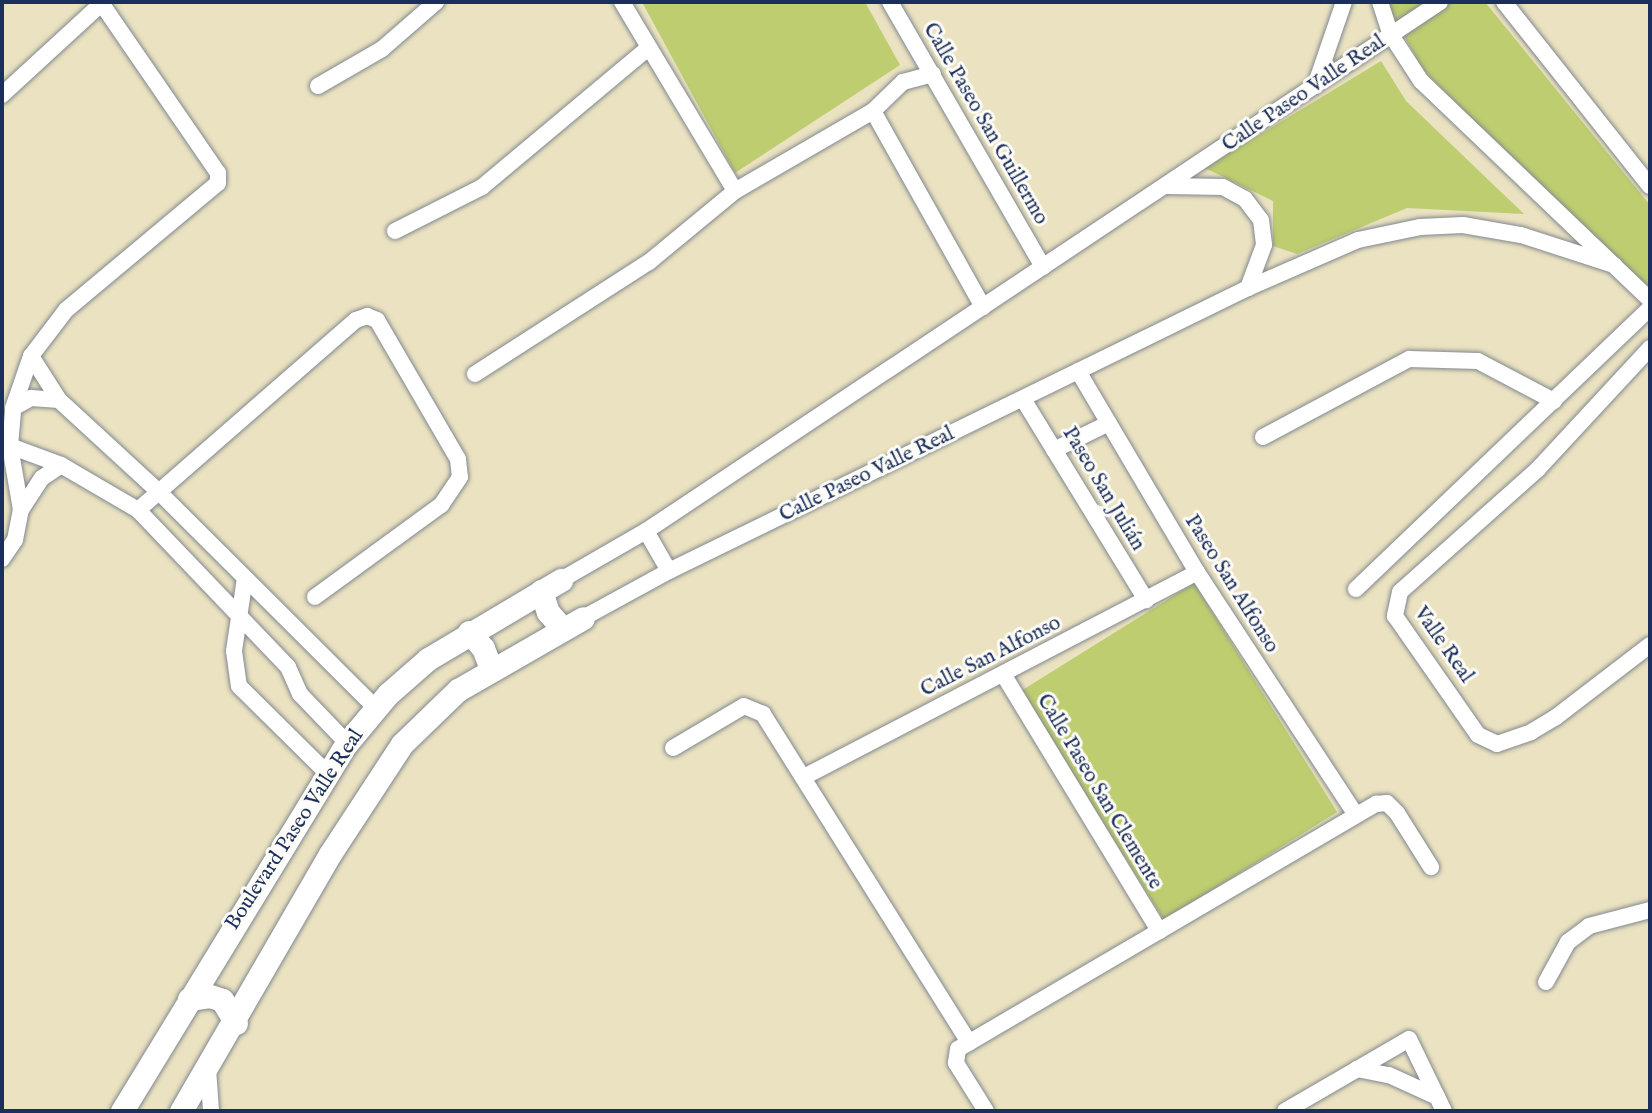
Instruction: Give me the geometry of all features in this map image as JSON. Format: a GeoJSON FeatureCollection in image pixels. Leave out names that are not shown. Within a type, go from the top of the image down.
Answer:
{"type":"FeatureCollection","features":[{"type":"Feature","properties":{"kind":"street"},"geometry":{"type":"LineString","coordinates":[[318,86],[382,49],[436,2]]}},
{"type":"Feature","properties":{"kind":"street"},"geometry":{"type":"LineString","coordinates":[[622,2],[735,191]]}},
{"type":"Feature","properties":{"kind":"street","name":"Calle Paseo San Guillermo"},"geometry":{"type":"LineString","coordinates":[[890,2],[1043,267]]}},
{"type":"Feature","properties":{"kind":"street"},"geometry":{"type":"LineString","coordinates":[[1315,86],[1344,2]]}},
{"type":"Feature","properties":{"kind":"street"},"geometry":{"type":"LineString","coordinates":[[1380,2],[1391,35],[1421,81],[1650,300]]}},
{"type":"Feature","properties":{"kind":"street","name":"Calle Paseo Valle Real"},"geometry":{"type":"LineString","coordinates":[[551,586],[646,531],[1168,187],[1440,2]]}},
{"type":"Feature","properties":{"kind":"street"},"geometry":{"type":"LineString","coordinates":[[1494,2],[1507,8],[1650,186]]}},
{"type":"Feature","properties":{"kind":"street"},"geometry":{"type":"LineString","coordinates":[[2,95],[102,3],[218,173],[218,183],[66,310],[31,356],[13,408],[10,446],[21,510],[15,540],[2,559]]}},
{"type":"Feature","properties":{"kind":"street"},"geometry":{"type":"LineString","coordinates":[[395,231],[482,187],[648,48]]}},
{"type":"Feature","properties":{"kind":"street"},"geometry":{"type":"LineString","coordinates":[[475,374],[649,262],[735,191],[873,111],[903,82],[933,74]]}},
{"type":"Feature","properties":{"kind":"street"},"geometry":{"type":"LineString","coordinates":[[873,111],[983,307]]}},
{"type":"Feature","properties":{"kind":"street","name":"Calle Paseo Valle Real"},"geometry":{"type":"LineString","coordinates":[[1168,187],[1223,187],[1245,199],[1261,220],[1264,245],[1248,288]]}},
{"type":"Feature","properties":{"kind":"street","name":"Calle Paseo Valle Real"},"geometry":{"type":"LineString","coordinates":[[491,669],[669,571],[1321,253],[1420,227],[1463,225],[1521,235],[1614,265]]}},
{"type":"Feature","properties":{"kind":"street"},"geometry":{"type":"LineString","coordinates":[[1356,589],[1650,308]]}},
{"type":"Feature","properties":{"kind":"street"},"geometry":{"type":"LineString","coordinates":[[138,510],[356,320],[367,316],[377,320],[458,459],[460,477],[441,505],[315,597]]}},
{"type":"Feature","properties":{"kind":"street","name":"Valle Real"},"geometry":{"type":"LineString","coordinates":[[1650,348],[1538,469],[1400,592],[1395,616],[1446,683],[1478,735],[1497,744],[1531,732],[1556,717],[1650,645]]}},
{"type":"Feature","properties":{"kind":"street"},"geometry":{"type":"LineString","coordinates":[[31,356],[59,400],[159,492],[376,708]]}},
{"type":"Feature","properties":{"kind":"street"},"geometry":{"type":"LineString","coordinates":[[1263,437],[1409,359],[1478,360],[1553,401]]}},
{"type":"Feature","properties":{"kind":"street","name":"Paseo San Alfonso"},"geometry":{"type":"LineString","coordinates":[[1079,371],[1197,572],[1356,815]]}},
{"type":"Feature","properties":{"kind":"street"},"geometry":{"type":"LineString","coordinates":[[13,408],[32,398],[59,400]]}},
{"type":"Feature","properties":{"kind":"street","name":"Paseo San Julián"},"geometry":{"type":"LineString","coordinates":[[1023,399],[1146,600]]}},
{"type":"Feature","properties":{"kind":"street"},"geometry":{"type":"LineString","coordinates":[[1054,450],[1109,423]]}},
{"type":"Feature","properties":{"kind":"street"},"geometry":{"type":"LineString","coordinates":[[10,446],[61,465],[138,510],[288,667],[300,694],[347,743]]}},
{"type":"Feature","properties":{"kind":"street"},"geometry":{"type":"LineString","coordinates":[[21,510],[42,478],[61,465]]}},
{"type":"Feature","properties":{"kind":"street"},"geometry":{"type":"LineString","coordinates":[[646,531],[669,571]]}},
{"type":"Feature","properties":{"kind":"street","name":"Calle San Alfonso"},"geometry":{"type":"LineString","coordinates":[[804,777],[1197,572]]}},
{"type":"Feature","properties":{"kind":"street"},"geometry":{"type":"LineString","coordinates":[[246,578],[236,614],[234,651],[239,686],[328,774]]}},
{"type":"Feature","properties":{"kind":"street"},"geometry":{"type":"LineString","coordinates":[[551,586],[548,611],[563,629]]}},
{"type":"Feature","properties":{"kind":"street","name":"Boulevard Paseo Valle Real"},"geometry":{"type":"LineString","coordinates":[[122,1111],[347,743],[408,675],[470,632],[551,586]]}},
{"type":"Feature","properties":{"kind":"street"},"geometry":{"type":"LineString","coordinates":[[470,632],[483,648],[491,669]]}},
{"type":"Feature","properties":{"kind":"street","name":"Boulevard Paseo Valle Real"},"geometry":{"type":"LineString","coordinates":[[181,1111],[236,1023],[330,854],[378,777],[428,715],[491,669]]}},
{"type":"Feature","properties":{"kind":"street","name":"Calle Paseo San Clemente"},"geometry":{"type":"LineString","coordinates":[[1003,674],[1159,931]]}},
{"type":"Feature","properties":{"kind":"street"},"geometry":{"type":"LineString","coordinates":[[673,748],[737,709],[750,706],[763,714],[969,1043]]}},
{"type":"Feature","properties":{"kind":"street"},"geometry":{"type":"LineString","coordinates":[[986,1111],[956,1063],[958,1049],[1356,815],[1387,803],[1431,867]]}},
{"type":"Feature","properties":{"kind":"street"},"geometry":{"type":"LineString","coordinates":[[1546,982],[1568,942],[1589,926],[1650,910]]}},
{"type":"Feature","properties":{"kind":"street"},"geometry":{"type":"LineString","coordinates":[[189,999],[222,1000],[236,1023]]}},
{"type":"Feature","properties":{"kind":"street"},"geometry":{"type":"LineString","coordinates":[[1285,1111],[1409,1039],[1440,1104]]}},
{"type":"Feature","properties":{"kind":"street"},"geometry":{"type":"LineString","coordinates":[[208,1068],[211,1111]]}},
{"type":"Feature","properties":{"kind":"street"},"geometry":{"type":"LineString","coordinates":[[1357,1069],[1389,1075],[1440,1104]]}},
{"type":"Feature","properties":{"kind":"green space"},"geometry":{"type":"Polygon","coordinates":[[[642,2],[865,2],[900,65],[735,173],[642,2]]]}},
{"type":"Feature","properties":{"kind":"green space"},"geometry":{"type":"Polygon","coordinates":[[[1385,2],[1485,2],[1650,205],[1650,296],[1424,71],[1385,2]]]}},
{"type":"Feature","properties":{"kind":"green space"},"geometry":{"type":"Polygon","coordinates":[[[1381,61],[1406,101],[1524,214],[1407,208],[1297,254],[1273,246],[1273,201],[1205,168],[1381,61]]]}},
{"type":"Feature","properties":{"kind":"green space"},"geometry":{"type":"Polygon","coordinates":[[[1194,583],[1337,812],[1164,920],[1021,691],[1194,583]]]}}]}
